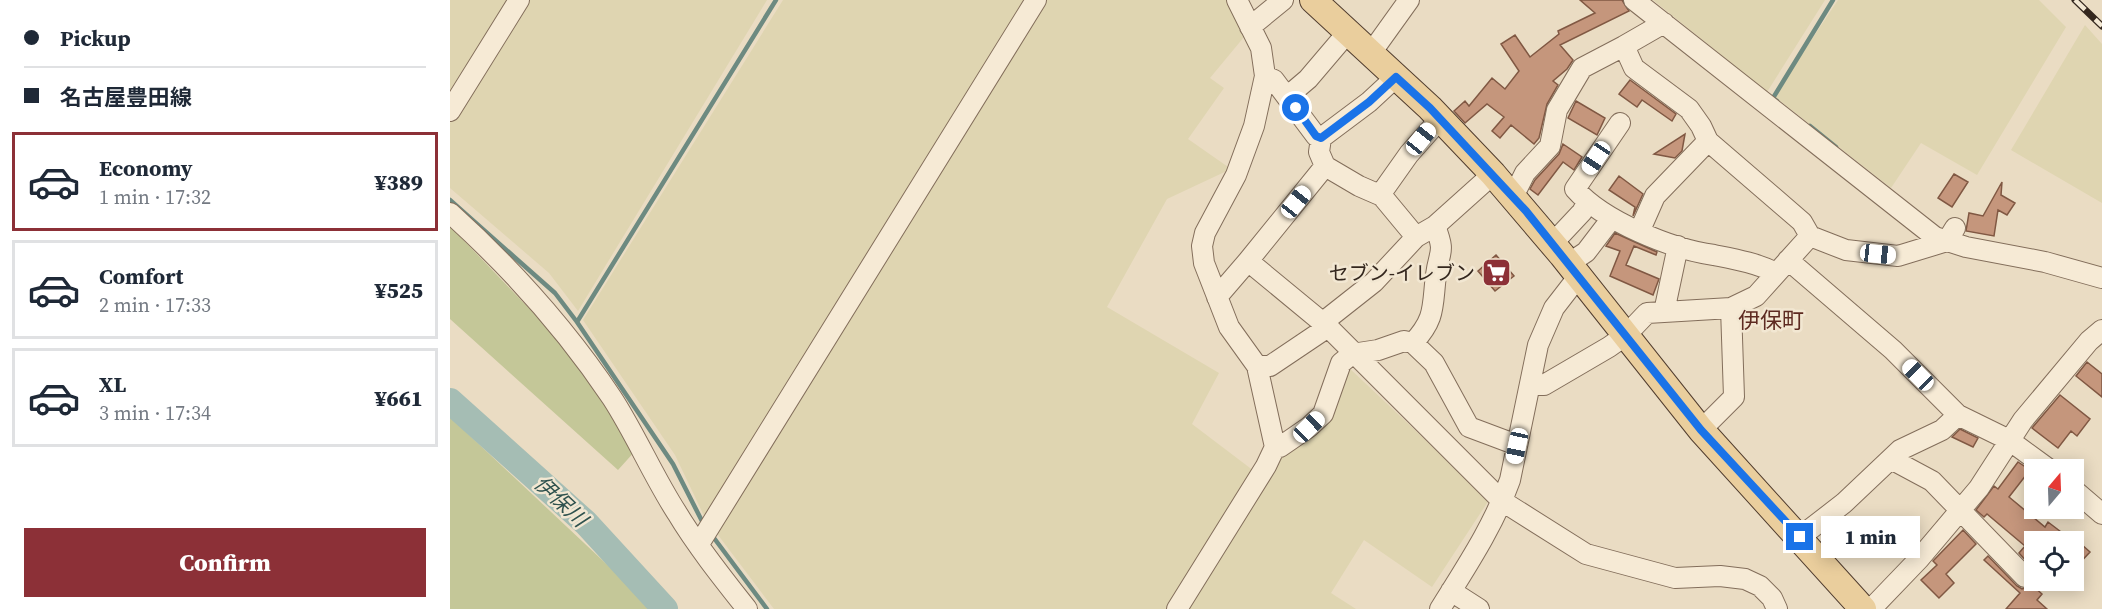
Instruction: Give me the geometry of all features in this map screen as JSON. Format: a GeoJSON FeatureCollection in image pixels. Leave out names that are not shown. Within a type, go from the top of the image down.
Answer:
{"type":"FeatureCollection","features":[{"type":"Feature","properties":{"kind":"main road"},"geometry":{"type":"LineString","coordinates":[[1313,0],[1440,119],[1513,197],[1701,430],[1863,609]]}},
{"type":"Feature","properties":{"kind":"street"},"geometry":{"type":"LineString","coordinates":[[450,111],[519,0]]}},
{"type":"Feature","properties":{"kind":"street"},"geometry":{"type":"LineString","coordinates":[[705,535],[1035,0]]}},
{"type":"Feature","properties":{"kind":"street"},"geometry":{"type":"LineString","coordinates":[[1178,609],[1266,466],[1275,447],[1257,366],[1229,327],[1204,263],[1202,246],[1210,222],[1236,176],[1254,126],[1265,76],[1261,48],[1237,0]]}},
{"type":"Feature","properties":{"kind":"street"},"geometry":{"type":"LineString","coordinates":[[1250,27],[1283,0]]}},
{"type":"Feature","properties":{"kind":"street"},"geometry":{"type":"LineString","coordinates":[[1371,53],[1409,0]]}},
{"type":"Feature","properties":{"kind":"street"},"geometry":{"type":"LineString","coordinates":[[1634,0],[1935,237],[1950,236],[2102,278]]}},
{"type":"Feature","properties":{"kind":"street"},"geometry":{"type":"LineString","coordinates":[[1513,197],[1525,173],[1550,146],[1557,110],[1582,68],[1664,23]]}},
{"type":"Feature","properties":{"kind":"street"},"geometry":{"type":"LineString","coordinates":[[1288,96],[1308,79],[1348,32]]}},
{"type":"Feature","properties":{"kind":"street"},"geometry":{"type":"LineString","coordinates":[[1624,46],[1634,68],[1689,109],[1708,141],[1802,222],[1810,236],[1846,250],[1898,256],[1950,236]]}},
{"type":"Feature","properties":{"kind":"street"},"geometry":{"type":"LineString","coordinates":[[1265,76],[1274,80],[1316,136],[1321,138]]}},
{"type":"Feature","properties":{"kind":"street"},"geometry":{"type":"LineString","coordinates":[[1396,77],[1369,102],[1321,138],[1320,152],[1325,166],[1380,195],[1416,237]]}},
{"type":"Feature","properties":{"kind":"street"},"geometry":{"type":"LineString","coordinates":[[1380,195],[1409,154],[1440,119]]}},
{"type":"Feature","properties":{"kind":"street"},"geometry":{"type":"LineString","coordinates":[[1620,123],[1575,189],[1587,202],[1612,218],[1678,246],[1782,266],[1893,350],[1958,415],[2009,440],[2035,459]]}},
{"type":"Feature","properties":{"kind":"street"},"geometry":{"type":"LineString","coordinates":[[1640,230],[1655,196],[1708,141]]}},
{"type":"Feature","properties":{"kind":"street"},"geometry":{"type":"LineString","coordinates":[[1217,297],[1325,166]]}},
{"type":"Feature","properties":{"kind":"street"},"geometry":{"type":"LineString","coordinates":[[1257,366],[1270,366],[1325,325],[1374,282],[1416,237],[1435,226],[1492,174]]}},
{"type":"Feature","properties":{"kind":"street"},"geometry":{"type":"LineString","coordinates":[[1552,244],[1582,212],[1587,202]]}},
{"type":"Feature","properties":{"kind":"street"},"geometry":{"type":"LineString","coordinates":[[450,213],[488,247],[527,289],[583,358],[612,398],[677,513],[705,535],[747,609]]}},
{"type":"Feature","properties":{"kind":"street"},"geometry":{"type":"LineString","coordinates":[[1440,609],[1489,531],[1502,501],[1517,446],[1538,345],[1547,322],[1573,270],[1612,218]]}},
{"type":"Feature","properties":{"kind":"street"},"geometry":{"type":"LineString","coordinates":[[1413,343],[1424,332],[1433,312],[1436,273],[1443,255],[1435,226]]}},
{"type":"Feature","properties":{"kind":"street"},"geometry":{"type":"LineString","coordinates":[[1530,385],[1544,386],[1626,335],[1647,313],[1731,308],[1756,296],[1810,236]]}},
{"type":"Feature","properties":{"kind":"street"},"geometry":{"type":"LineString","coordinates":[[1664,312],[1678,246]]}},
{"type":"Feature","properties":{"kind":"street"},"geometry":{"type":"LineString","coordinates":[[1248,261],[1325,325],[1502,501],[1586,554],[1674,578],[1720,576],[1745,579],[1760,586],[1772,598],[1777,609]]}},
{"type":"Feature","properties":{"kind":"street"},"geometry":{"type":"LineString","coordinates":[[1701,430],[1734,397],[1731,308]]}},
{"type":"Feature","properties":{"kind":"street"},"geometry":{"type":"LineString","coordinates":[[1871,609],[1919,559],[1979,488],[2009,440],[2098,340]]}},
{"type":"Feature","properties":{"kind":"street"},"geometry":{"type":"LineString","coordinates":[[1275,447],[1280,447],[1323,414],[1339,369],[1352,354],[1378,350],[1404,341],[1413,343],[1438,369],[1469,427],[1517,446]]}},
{"type":"Feature","properties":{"kind":"street"},"geometry":{"type":"LineString","coordinates":[[1800,537],[1844,503],[1900,450],[1942,429],[1958,415]]}},
{"type":"Feature","properties":{"kind":"street"},"geometry":{"type":"LineString","coordinates":[[1891,459],[1932,482],[2024,576]]}},
{"type":"Feature","properties":{"kind":"street"},"geometry":{"type":"LineString","coordinates":[[2084,498],[2102,514]]}},
{"type":"Feature","properties":{"kind":"street"},"geometry":{"type":"LineString","coordinates":[[1450,591],[1479,609]]}},
{"type":"Feature","properties":{"kind":"shaded area"},"geometry":{"type":"Polygon","coordinates":[[[450,0],[508,0],[450,94],[450,0]]]}},
{"type":"Feature","properties":{"kind":"shaded area"},"geometry":{"type":"Polygon","coordinates":[[[527,0],[767,0],[578,311],[549,273],[450,188],[450,123],[527,0]]]}},
{"type":"Feature","properties":{"kind":"shaded area"},"geometry":{"type":"Polygon","coordinates":[[[783,0],[1026,0],[706,520],[675,455],[583,320],[783,0]]]}},
{"type":"Feature","properties":{"kind":"shaded area"},"geometry":{"type":"Polygon","coordinates":[[[1047,0],[1227,0],[1244,37],[1210,78],[1224,88],[1188,139],[1231,169],[1167,199],[1107,307],[1219,373],[1192,424],[1254,471],[1169,609],[774,609],[715,531],[1047,0]]]}},
{"type":"Feature","properties":{"kind":"shaded area"},"geometry":{"type":"Polygon","coordinates":[[[1653,0],[1825,0],[1767,92],[1653,0]]]}},
{"type":"Feature","properties":{"kind":"shaded area"},"geometry":{"type":"Polygon","coordinates":[[[1838,0],[2039,0],[2066,27],[1977,175],[1921,143],[1891,188],[1774,96],[1838,0]]]}},
{"type":"Feature","properties":{"kind":"shaded area"},"geometry":{"type":"Polygon","coordinates":[[[2085,25],[2102,44],[2102,203],[2011,150],[2085,25]]]}},
{"type":"Feature","properties":{"kind":"shaded area"},"geometry":{"type":"Polygon","coordinates":[[[1347,366],[1489,500],[1432,587],[1364,540],[1331,593],[1356,609],[1186,609],[1278,456],[1347,366]]]}},
{"type":"Feature","properties":{"kind":"green space"},"geometry":{"type":"Polygon","coordinates":[[[450,226],[566,347],[636,450],[618,470],[450,319],[450,226]]]}},
{"type":"Feature","properties":{"kind":"green space"},"geometry":{"type":"Polygon","coordinates":[[[450,417],[633,589],[649,609],[450,609],[450,417]]]}},
{"type":"Feature","properties":{"kind":"building"},"geometry":{"type":"Polygon","coordinates":[[[1580,0],[1622,0],[1629,11],[1560,45],[1573,60],[1567,69],[1553,81],[1558,85],[1547,104],[1539,138],[1534,144],[1511,125],[1500,138],[1492,131],[1504,117],[1487,104],[1465,123],[1454,111],[1465,101],[1469,106],[1492,78],[1505,89],[1519,71],[1501,44],[1515,35],[1530,57],[1559,34],[1558,31],[1595,13],[1580,0]]]}},
{"type":"Feature","properties":{"kind":"building"},"geometry":{"type":"Polygon","coordinates":[[[1630,80],[1676,114],[1672,121],[1642,100],[1637,107],[1619,94],[1630,80]]]}},
{"type":"Feature","properties":{"kind":"building"},"geometry":{"type":"Polygon","coordinates":[[[1576,101],[1605,118],[1597,135],[1568,118],[1576,101]]]}},
{"type":"Feature","properties":{"kind":"building"},"geometry":{"type":"Polygon","coordinates":[[[1685,134],[1682,151],[1675,158],[1654,154],[1685,134]]]}},
{"type":"Feature","properties":{"kind":"building"},"geometry":{"type":"Polygon","coordinates":[[[1563,144],[1582,157],[1574,170],[1563,162],[1538,195],[1530,189],[1535,180],[1559,154],[1563,144]]]}},
{"type":"Feature","properties":{"kind":"building"},"geometry":{"type":"Polygon","coordinates":[[[1954,174],[1968,182],[1952,207],[1938,198],[1954,174]]]}},
{"type":"Feature","properties":{"kind":"building"},"geometry":{"type":"Polygon","coordinates":[[[1619,176],[1643,194],[1633,216],[1635,207],[1609,190],[1619,176]]]}},
{"type":"Feature","properties":{"kind":"building"},"geometry":{"type":"Polygon","coordinates":[[[2002,182],[2001,195],[2015,203],[2007,215],[1998,210],[1994,236],[1966,231],[1969,213],[1983,216],[2002,182]]]}},
{"type":"Feature","properties":{"kind":"building"},"geometry":{"type":"Polygon","coordinates":[[[1615,233],[1657,252],[1656,255],[1634,246],[1626,265],[1659,279],[1653,295],[1610,276],[1620,251],[1606,246],[1615,233]]]}},
{"type":"Feature","properties":{"kind":"building","name":"セブン-イレブン"},"geometry":{"type":"Polygon","coordinates":[[[1496,255],[1514,276],[1495,291],[1478,271],[1496,255]]]}},
{"type":"Feature","properties":{"kind":"building"},"geometry":{"type":"Polygon","coordinates":[[[2087,362],[2102,374],[2102,397],[2076,376],[2087,362]]]}},
{"type":"Feature","properties":{"kind":"building"},"geometry":{"type":"Polygon","coordinates":[[[2060,395],[2090,419],[2077,436],[2071,431],[2058,448],[2032,428],[2060,395]]]}},
{"type":"Feature","properties":{"kind":"building"},"geometry":{"type":"Polygon","coordinates":[[[1960,429],[1978,438],[1973,447],[1952,437],[1960,429]]]}},
{"type":"Feature","properties":{"kind":"building"},"geometry":{"type":"Polygon","coordinates":[[[2018,462],[2024,466],[2024,478],[2009,497],[2024,510],[2024,519],[2035,519],[2045,527],[2048,522],[2060,531],[2024,531],[2024,545],[1987,514],[1984,517],[1976,510],[1994,486],[1998,489],[2018,462]]]}},
{"type":"Feature","properties":{"kind":"building"},"geometry":{"type":"Polygon","coordinates":[[[1963,530],[1976,544],[1946,574],[1954,583],[1939,598],[1921,580],[1937,565],[1933,561],[1963,530]]]}},
{"type":"Feature","properties":{"kind":"building"},"geometry":{"type":"Polygon","coordinates":[[[2024,547],[2024,559],[2019,553],[2024,547]]]}},
{"type":"Feature","properties":{"kind":"building"},"geometry":{"type":"Polygon","coordinates":[[[2084,547],[2090,552],[2084,558],[2084,547]]]}},
{"type":"Feature","properties":{"kind":"building"},"geometry":{"type":"Polygon","coordinates":[[[1988,556],[2017,586],[2024,588],[2024,591],[2039,591],[2042,594],[2037,600],[2047,609],[2006,609],[2020,593],[1984,560],[1988,556]]]}},
{"type":"Feature","properties":{"kind":"waterway"},"geometry":{"type":"LineString","coordinates":[[704,525],[673,464],[577,322],[776,0]]}},
{"type":"Feature","properties":{"kind":"waterway"},"geometry":{"type":"LineString","coordinates":[[1777,101],[1773,98],[1833,0]]}},
{"type":"Feature","properties":{"kind":"waterway"},"geometry":{"type":"LineString","coordinates":[[1810,126],[1836,147]]}},
{"type":"Feature","properties":{"kind":"waterway"},"geometry":{"type":"LineString","coordinates":[[450,200],[555,293],[577,322]]}},
{"type":"Feature","properties":{"kind":"waterway","name":"伊保川"},"geometry":{"type":"LineString","coordinates":[[450,401],[586,523],[665,609]]}},
{"type":"Feature","properties":{"kind":"waterway"},"geometry":{"type":"LineString","coordinates":[[711,534],[767,609]]}},
{"type":"Feature","properties":{"kind":"railway"},"geometry":{"type":"LineString","coordinates":[[2075,0],[2102,26]]}},
{"type":"Feature","properties":{"kind":"place","name":"セブン-イレブン"},"geometry":{"type":"Point","coordinates":[1496,273]}},
{"type":"Feature","properties":{"kind":"district","name":"伊保町"},"geometry":{"type":"Point","coordinates":[1771,320]}},
{"type":"Feature","properties":{"kind":"route"},"geometry":{"type":"LineString","coordinates":[[1296,108],[1316,136],[1321,138],[1369,102],[1396,77],[1430,108],[1526,211],[1701,430],[1800,537]]}}]}
